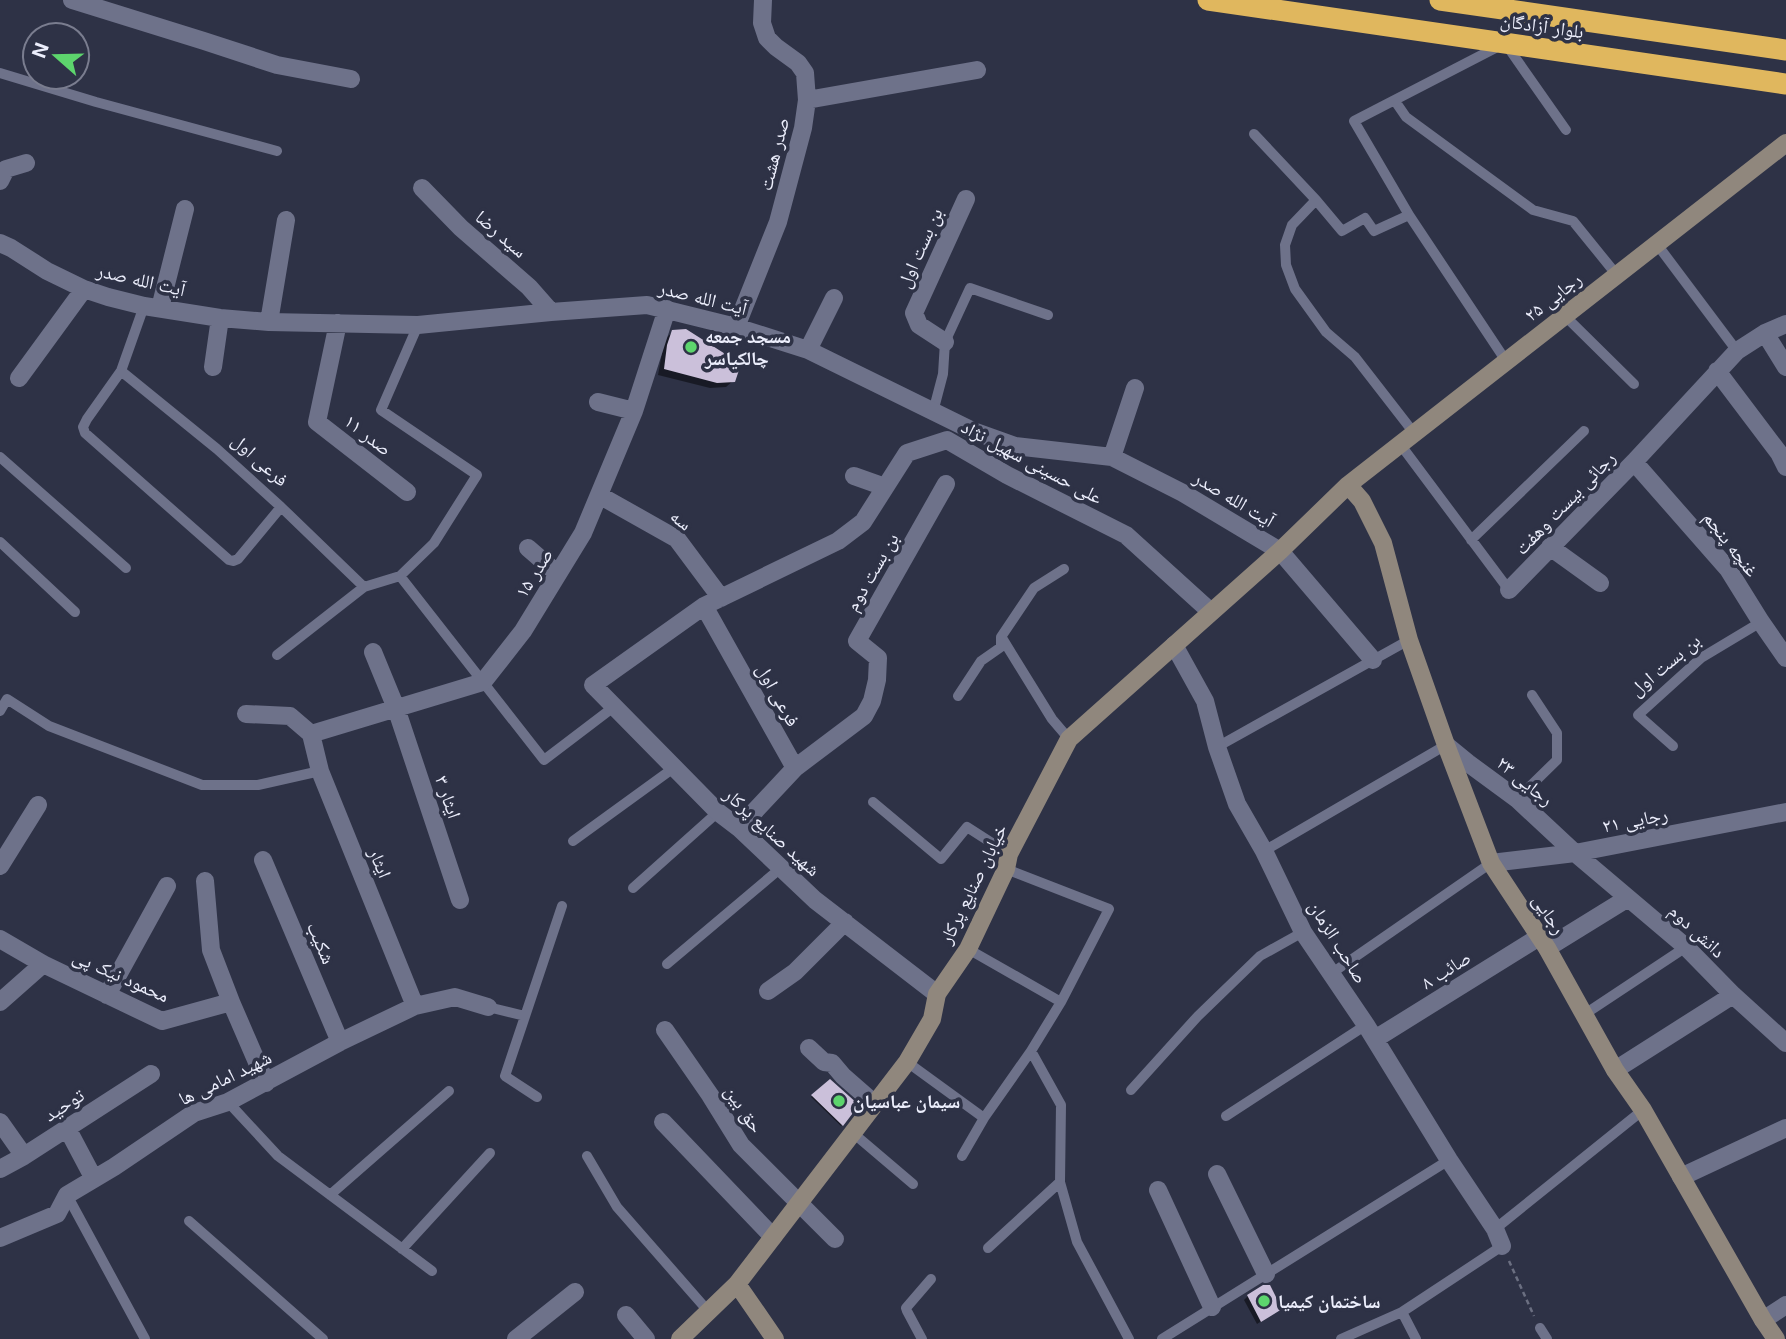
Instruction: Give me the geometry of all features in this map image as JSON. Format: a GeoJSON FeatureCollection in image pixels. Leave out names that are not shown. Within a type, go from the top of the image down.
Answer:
{"type":"FeatureCollection","features":[{"type":"Feature","properties":{"kind":"highway","name":"بلوار آزادگان"},"geometry":{"type":"LineString","coordinates":[[1208,0],[1786,84]]}},
{"type":"Feature","properties":{"kind":"highway","name":"بلوار آزادگان"},"geometry":{"type":"LineString","coordinates":[[1440,0],[1786,50]]}},
{"type":"Feature","properties":{"kind":"street"},"geometry":{"type":"LineString","coordinates":[[72,0],[277,65],[351,79]]}},
{"type":"Feature","properties":{"kind":"street","name":"صدر هشت"},"geometry":{"type":"LineString","coordinates":[[736,327],[778,222],[803,128],[807,100],[806,73],[767,38],[762,23],[763,0]]}},
{"type":"Feature","properties":{"kind":"street"},"geometry":{"type":"LineString","coordinates":[[807,100],[977,70]]}},
{"type":"Feature","properties":{"kind":"street","name":"رجایی ۲۵"},"geometry":{"type":"LineString","coordinates":[[1348,485],[1786,143]]}},
{"type":"Feature","properties":{"kind":"street"},"geometry":{"type":"LineString","coordinates":[[0,181],[6,169],[26,163]]}},
{"type":"Feature","properties":{"kind":"street","name":"سید رضا"},"geometry":{"type":"LineString","coordinates":[[422,188],[461,228],[529,287],[551,312]]}},
{"type":"Feature","properties":{"kind":"street","name":"بن بست اول"},"geometry":{"type":"LineString","coordinates":[[945,342],[919,325],[914,313],[966,199]]}},
{"type":"Feature","properties":{"kind":"street"},"geometry":{"type":"LineString","coordinates":[[152,307],[186,209]]}},
{"type":"Feature","properties":{"kind":"street"},"geometry":{"type":"LineString","coordinates":[[270,322],[286,220]]}},
{"type":"Feature","properties":{"kind":"street","name":"آیت الله صدر"},"geometry":{"type":"LineString","coordinates":[[4,250],[84,289],[108,297],[220,318],[270,322],[418,325],[647,305],[736,327],[808,350],[973,431],[1015,446],[1112,457],[1183,493],[1280,551],[1373,660]]}},
{"type":"Feature","properties":{"kind":"street"},"geometry":{"type":"LineString","coordinates":[[19,378],[84,289]]}},
{"type":"Feature","properties":{"kind":"street"},"geometry":{"type":"LineString","coordinates":[[808,350],[834,298]]}},
{"type":"Feature","properties":{"kind":"street","name":"صدر ۱۵"},"geometry":{"type":"LineString","coordinates":[[483,682],[523,631],[583,533],[634,411],[667,309]]}},
{"type":"Feature","properties":{"kind":"street"},"geometry":{"type":"LineString","coordinates":[[213,367],[220,318]]}},
{"type":"Feature","properties":{"kind":"street","name":"صدر ۱۱"},"geometry":{"type":"LineString","coordinates":[[338,323],[317,422],[407,492]]}},
{"type":"Feature","properties":{"kind":"street","name":"رجائی بیست وهفت"},"geometry":{"type":"LineString","coordinates":[[1509,590],[1737,351],[1786,324]]}},
{"type":"Feature","properties":{"kind":"street"},"geometry":{"type":"LineString","coordinates":[[1766,333],[1786,367]]}},
{"type":"Feature","properties":{"kind":"street"},"geometry":{"type":"LineString","coordinates":[[1717,372],[1779,453],[1786,467]]}},
{"type":"Feature","properties":{"kind":"street"},"geometry":{"type":"LineString","coordinates":[[1112,457],[1135,388]]}},
{"type":"Feature","properties":{"kind":"street"},"geometry":{"type":"LineString","coordinates":[[598,401],[634,411]]}},
{"type":"Feature","properties":{"kind":"street","name":"علی حسینی سهیل نژاد"},"geometry":{"type":"LineString","coordinates":[[593,685],[704,606],[838,541],[863,522],[907,453],[947,440],[1007,475],[1126,535],[1211,611]]}},
{"type":"Feature","properties":{"kind":"street","name":"غنچه پنجم"},"geometry":{"type":"LineString","coordinates":[[1634,462],[1728,569],[1786,657]]}},
{"type":"Feature","properties":{"kind":"street"},"geometry":{"type":"LineString","coordinates":[[854,477],[885,487]]}},
{"type":"Feature","properties":{"kind":"street","name":"بن بست دوم"},"geometry":{"type":"LineString","coordinates":[[739,828],[795,768],[864,716],[872,701],[878,659],[857,641],[946,484]]}},
{"type":"Feature","properties":{"kind":"street","name":"خیابان صنایع پرکار"},"geometry":{"type":"LineString","coordinates":[[680,1339],[737,1284],[907,1062],[932,1019],[937,994],[968,949],[1069,739],[1280,551],[1348,485]]}},
{"type":"Feature","properties":{"kind":"street","name":"رجایی"},"geometry":{"type":"LineString","coordinates":[[1348,485],[1362,501],[1383,543],[1409,640],[1491,863],[1543,943],[1615,1070],[1643,1110],[1776,1339]]}},
{"type":"Feature","properties":{"kind":"street","name":"سه"},"geometry":{"type":"LineString","coordinates":[[599,495],[677,539],[721,597]]}},
{"type":"Feature","properties":{"kind":"street"},"geometry":{"type":"LineString","coordinates":[[1550,547],[1600,583]]}},
{"type":"Feature","properties":{"kind":"street"},"geometry":{"type":"LineString","coordinates":[[528,548],[558,574]]}},
{"type":"Feature","properties":{"kind":"street","name":"فرعی اول"},"geometry":{"type":"LineString","coordinates":[[704,606],[795,768]]}},
{"type":"Feature","properties":{"kind":"street","name":"صاحب الزمان"},"geometry":{"type":"LineString","coordinates":[[1174,645],[1205,701],[1217,747],[1237,804],[1264,851],[1303,932],[1371,1032],[1498,1237]]}},
{"type":"Feature","properties":{"kind":"street","name":"ایثار ۳"},"geometry":{"type":"LineString","coordinates":[[373,652],[396,708],[460,900]]}},
{"type":"Feature","properties":{"kind":"street"},"geometry":{"type":"LineString","coordinates":[[246,713],[290,716],[312,734],[483,682]]}},
{"type":"Feature","properties":{"kind":"street","name":"شهید صنایع پرکار"},"geometry":{"type":"LineString","coordinates":[[593,685],[718,812],[782,867],[815,900],[937,994]]}},
{"type":"Feature","properties":{"kind":"street","name":"ایثار"},"geometry":{"type":"LineString","coordinates":[[312,734],[320,771],[415,1006]]}},
{"type":"Feature","properties":{"kind":"street","name":"رجایی ۲۳"},"geometry":{"type":"LineString","coordinates":[[1446,745],[1517,799],[1575,853]]}},
{"type":"Feature","properties":{"kind":"street"},"geometry":{"type":"LineString","coordinates":[[0,866],[38,805]]}},
{"type":"Feature","properties":{"kind":"street","name":"رجایی ۲۱"},"geometry":{"type":"LineString","coordinates":[[1491,863],[1575,853],[1786,812]]}},
{"type":"Feature","properties":{"kind":"street","name":"دانش دوم"},"geometry":{"type":"LineString","coordinates":[[1575,853],[1686,947],[1786,1043]]}},
{"type":"Feature","properties":{"kind":"street","name":"شکیب"},"geometry":{"type":"LineString","coordinates":[[263,860],[340,1042]]}},
{"type":"Feature","properties":{"kind":"street"},"geometry":{"type":"LineString","coordinates":[[205,881],[211,950],[266,1083]]}},
{"type":"Feature","properties":{"kind":"street"},"geometry":{"type":"LineString","coordinates":[[107,995],[167,886]]}},
{"type":"Feature","properties":{"kind":"street","name":"صائب ۸"},"geometry":{"type":"LineString","coordinates":[[1371,1032],[1628,898]]}},
{"type":"Feature","properties":{"kind":"street"},"geometry":{"type":"LineString","coordinates":[[768,991],[795,972],[845,922]]}},
{"type":"Feature","properties":{"kind":"street","name":"محمود نیک پی"},"geometry":{"type":"LineString","coordinates":[[0,939],[43,964],[162,1021],[231,1002]]}},
{"type":"Feature","properties":{"kind":"street"},"geometry":{"type":"LineString","coordinates":[[0,1002],[43,964]]}},
{"type":"Feature","properties":{"kind":"street"},"geometry":{"type":"LineString","coordinates":[[1615,1070],[1733,995]]}},
{"type":"Feature","properties":{"kind":"street","name":"شهید امامی ها"},"geometry":{"type":"LineString","coordinates":[[0,1238],[57,1214],[67,1195],[194,1113],[228,1102],[340,1042],[415,1006],[455,997],[488,1007]]}},
{"type":"Feature","properties":{"kind":"street","name":"حق بین"},"geometry":{"type":"LineString","coordinates":[[665,1030],[741,1145],[835,1239]]}},
{"type":"Feature","properties":{"kind":"street"},"geometry":{"type":"LineString","coordinates":[[809,1048],[824,1062],[832,1063],[875,1104]]}},
{"type":"Feature","properties":{"kind":"street","name":"توحید"},"geometry":{"type":"LineString","coordinates":[[0,1170],[151,1074]]}},
{"type":"Feature","properties":{"kind":"street"},"geometry":{"type":"LineString","coordinates":[[0,1122],[24,1156]]}},
{"type":"Feature","properties":{"kind":"street"},"geometry":{"type":"LineString","coordinates":[[663,1122],[773,1237]]}},
{"type":"Feature","properties":{"kind":"street"},"geometry":{"type":"LineString","coordinates":[[67,1128],[94,1179]]}},
{"type":"Feature","properties":{"kind":"street"},"geometry":{"type":"LineString","coordinates":[[1681,1177],[1786,1128]]}},
{"type":"Feature","properties":{"kind":"street"},"geometry":{"type":"LineString","coordinates":[[1217,1174],[1266,1274]]}},
{"type":"Feature","properties":{"kind":"street"},"geometry":{"type":"LineString","coordinates":[[1158,1190],[1212,1307]]}},
{"type":"Feature","properties":{"kind":"street"},"geometry":{"type":"LineString","coordinates":[[737,1284],[775,1339]]}},
{"type":"Feature","properties":{"kind":"street"},"geometry":{"type":"LineString","coordinates":[[516,1339],[575,1292]]}},
{"type":"Feature","properties":{"kind":"street"},"geometry":{"type":"LineString","coordinates":[[1763,1320],[1786,1305]]}},
{"type":"Feature","properties":{"kind":"street"},"geometry":{"type":"LineString","coordinates":[[626,1315],[646,1339]]}},
{"type":"Feature","properties":{"kind":"lane"},"geometry":{"type":"LineString","coordinates":[[1506,361],[1409,215],[1354,121],[1505,43],[1566,130]]}},
{"type":"Feature","properties":{"kind":"lane"},"geometry":{"type":"LineString","coordinates":[[0,73],[96,102],[277,150]]}},
{"type":"Feature","properties":{"kind":"lane"},"geometry":{"type":"LineString","coordinates":[[1395,101],[1406,117],[1533,210],[1573,222],[1616,274]]}},
{"type":"Feature","properties":{"kind":"lane"},"geometry":{"type":"LineString","coordinates":[[1254,134],[1342,230],[1365,218],[1374,231],[1409,215]]}},
{"type":"Feature","properties":{"kind":"lane","name":"رجائی بیست وهفت"},"geometry":{"type":"LineString","coordinates":[[1316,200],[1292,225],[1285,245],[1286,265],[1295,289],[1326,332],[1355,357],[1471,540],[1509,590]]}},
{"type":"Feature","properties":{"kind":"lane"},"geometry":{"type":"LineString","coordinates":[[1656,243],[1737,351]]}},
{"type":"Feature","properties":{"kind":"lane"},"geometry":{"type":"LineString","coordinates":[[933,412],[943,374],[945,342],[970,288],[1048,315]]}},
{"type":"Feature","properties":{"kind":"lane"},"geometry":{"type":"LineString","coordinates":[[152,307],[121,371],[87,419],[83,427],[85,433],[229,560],[238,559],[281,507]]}},
{"type":"Feature","properties":{"kind":"lane"},"geometry":{"type":"LineString","coordinates":[[1564,315],[1634,384]]}},
{"type":"Feature","properties":{"kind":"lane"},"geometry":{"type":"LineString","coordinates":[[277,655],[365,587],[400,576],[434,543],[477,475],[381,410],[418,325]]}},
{"type":"Feature","properties":{"kind":"lane","name":"فرعی اول"},"geometry":{"type":"LineString","coordinates":[[121,371],[217,449],[365,587]]}},
{"type":"Feature","properties":{"kind":"lane"},"geometry":{"type":"LineString","coordinates":[[1471,540],[1584,431]]}},
{"type":"Feature","properties":{"kind":"lane"},"geometry":{"type":"LineString","coordinates":[[0,457],[126,568]]}},
{"type":"Feature","properties":{"kind":"lane"},"geometry":{"type":"LineString","coordinates":[[0,542],[75,612]]}},
{"type":"Feature","properties":{"kind":"lane"},"geometry":{"type":"LineString","coordinates":[[958,695],[981,661],[1001,647],[1001,637],[1034,588],[1064,569]]}},
{"type":"Feature","properties":{"kind":"lane"},"geometry":{"type":"LineString","coordinates":[[400,576],[544,760],[615,706]]}},
{"type":"Feature","properties":{"kind":"lane","name":"بن بست اول"},"geometry":{"type":"LineString","coordinates":[[1673,746],[1638,715],[1701,658],[1761,622]]}},
{"type":"Feature","properties":{"kind":"lane"},"geometry":{"type":"LineString","coordinates":[[1001,637],[1052,719],[1069,739]]}},
{"type":"Feature","properties":{"kind":"lane"},"geometry":{"type":"LineString","coordinates":[[1217,747],[1409,640]]}},
{"type":"Feature","properties":{"kind":"lane"},"geometry":{"type":"LineString","coordinates":[[1517,799],[1557,760],[1557,733],[1532,695]]}},
{"type":"Feature","properties":{"kind":"lane"},"geometry":{"type":"LineString","coordinates":[[0,711],[7,699],[49,726],[202,785],[258,785],[320,771]]}},
{"type":"Feature","properties":{"kind":"lane"},"geometry":{"type":"LineString","coordinates":[[1264,851],[1446,745]]}},
{"type":"Feature","properties":{"kind":"lane"},"geometry":{"type":"LineString","coordinates":[[573,841],[675,767]]}},
{"type":"Feature","properties":{"kind":"lane"},"geometry":{"type":"LineString","coordinates":[[873,802],[942,859],[967,827],[1008,861],[1109,909],[1061,1002],[962,1156]]}},
{"type":"Feature","properties":{"kind":"lane"},"geometry":{"type":"LineString","coordinates":[[632,888],[718,812]]}},
{"type":"Feature","properties":{"kind":"lane"},"geometry":{"type":"LineString","coordinates":[[1332,973],[1491,863]]}},
{"type":"Feature","properties":{"kind":"lane"},"geometry":{"type":"LineString","coordinates":[[667,964],[782,867]]}},
{"type":"Feature","properties":{"kind":"lane"},"geometry":{"type":"LineString","coordinates":[[537,1097],[505,1076],[562,906]]}},
{"type":"Feature","properties":{"kind":"lane"},"geometry":{"type":"LineString","coordinates":[[1131,1090],[1198,1016],[1260,956],[1303,932]]}},
{"type":"Feature","properties":{"kind":"lane"},"geometry":{"type":"LineString","coordinates":[[1585,1014],[1686,947]]}},
{"type":"Feature","properties":{"kind":"lane"},"geometry":{"type":"LineString","coordinates":[[968,949],[1061,1002]]}},
{"type":"Feature","properties":{"kind":"lane"},"geometry":{"type":"LineString","coordinates":[[488,1007],[525,1016]]}},
{"type":"Feature","properties":{"kind":"lane"},"geometry":{"type":"LineString","coordinates":[[1226,1116],[1371,1032]]}},
{"type":"Feature","properties":{"kind":"lane"},"geometry":{"type":"LineString","coordinates":[[1031,1051],[1060,1105],[1060,1182],[1077,1242],[1129,1339]]}},
{"type":"Feature","properties":{"kind":"lane"},"geometry":{"type":"LineString","coordinates":[[907,1062],[984,1118]]}},
{"type":"Feature","properties":{"kind":"lane"},"geometry":{"type":"LineString","coordinates":[[330,1195],[449,1091]]}},
{"type":"Feature","properties":{"kind":"lane"},"geometry":{"type":"LineString","coordinates":[[228,1102],[278,1156],[432,1271]]}},
{"type":"Feature","properties":{"kind":"lane"},"geometry":{"type":"LineString","coordinates":[[1341,1339],[1402,1312],[1498,1237],[1643,1110]]}},
{"type":"Feature","properties":{"kind":"lane"},"geometry":{"type":"LineString","coordinates":[[853,1133],[913,1184]]}},
{"type":"Feature","properties":{"kind":"lane"},"geometry":{"type":"LineString","coordinates":[[402,1249],[489,1153]]}},
{"type":"Feature","properties":{"kind":"lane"},"geometry":{"type":"LineString","coordinates":[[587,1156],[617,1207],[708,1311]]}},
{"type":"Feature","properties":{"kind":"lane"},"geometry":{"type":"LineString","coordinates":[[1162,1339],[1448,1160]]}},
{"type":"Feature","properties":{"kind":"lane"},"geometry":{"type":"LineString","coordinates":[[988,1248],[1060,1182]]}},
{"type":"Feature","properties":{"kind":"lane"},"geometry":{"type":"LineString","coordinates":[[67,1195],[145,1339]]}},
{"type":"Feature","properties":{"kind":"lane"},"geometry":{"type":"LineString","coordinates":[[189,1221],[323,1339]]}},
{"type":"Feature","properties":{"kind":"lane"},"geometry":{"type":"LineString","coordinates":[[922,1339],[906,1308],[931,1279]]}},
{"type":"Feature","properties":{"kind":"lane"},"geometry":{"type":"LineString","coordinates":[[1402,1312],[1416,1339]]}},
{"type":"Feature","properties":{"kind":"lane"},"geometry":{"type":"LineString","coordinates":[[1540,1328],[1547,1339]]}},
{"type":"Feature","properties":{"kind":"lane"},"geometry":{"type":"LineString","coordinates":[[305,1339],[313,1330]]}},
{"type":"Feature","properties":{"kind":"path"},"geometry":{"type":"LineString","coordinates":[[1498,1237],[1540,1328]]}},
{"type":"Feature","properties":{"kind":"building","name":"مسجد جمعه چالکیاسر"},"geometry":{"type":"Polygon","coordinates":[[[686,329],[741,364],[735,382],[717,383],[664,369],[672,330],[686,329]]]}},
{"type":"Feature","properties":{"kind":"building","name":"سیمان عباسیان"},"geometry":{"type":"Polygon","coordinates":[[[830,1079],[859,1105],[843,1126],[811,1095],[830,1079]]]}},
{"type":"Feature","properties":{"kind":"building","name":"ساختمان کیمیا"},"geometry":{"type":"Polygon","coordinates":[[[1263,1285],[1270,1285],[1282,1309],[1261,1322],[1247,1295],[1263,1285]]]}},
{"type":"Feature","properties":{"kind":"place","name":"مسجد جمعه چالکیاسر"},"geometry":{"type":"Point","coordinates":[691,347]}},
{"type":"Feature","properties":{"kind":"place","name":"سیمان عباسیان"},"geometry":{"type":"Point","coordinates":[839,1101]}},
{"type":"Feature","properties":{"kind":"place","name":"ساختمان کیمیا"},"geometry":{"type":"Point","coordinates":[1264,1301]}}]}
